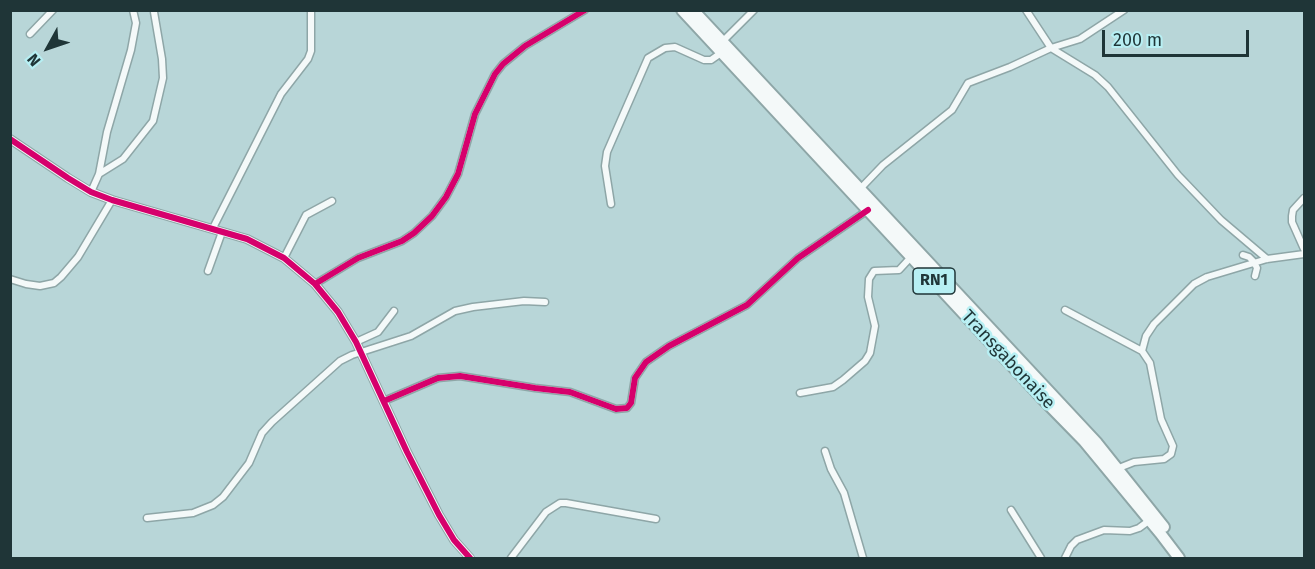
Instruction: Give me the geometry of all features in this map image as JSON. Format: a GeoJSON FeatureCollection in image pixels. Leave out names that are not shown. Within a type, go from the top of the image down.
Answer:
{"type":"FeatureCollection","features":[{"type":"Feature","properties":{"kind":"highway","name":"Transgabonaise"},"geometry":{"type":"LineString","coordinates":[[682,10],[860,189],[1119,468],[1187,558]]}},
{"type":"Feature","properties":{"kind":"highway","name":"Transgabonaise"},"geometry":{"type":"LineString","coordinates":[[693,10],[722,48],[868,210],[1091,448],[1179,558]]}},
{"type":"Feature","properties":{"kind":"street"},"geometry":{"type":"LineString","coordinates":[[30,34],[52,10]]}},
{"type":"Feature","properties":{"kind":"street"},"geometry":{"type":"LineString","coordinates":[[91,192],[99,174],[107,132],[135,32],[136,22],[133,10]]}},
{"type":"Feature","properties":{"kind":"street"},"geometry":{"type":"LineString","coordinates":[[213,228],[281,94],[308,59],[311,51],[312,10]]}},
{"type":"Feature","properties":{"kind":"street"},"geometry":{"type":"LineString","coordinates":[[315,284],[358,258],[402,241],[432,216],[446,197],[458,174],[475,114],[495,74],[503,64],[525,46],[585,10]]}},
{"type":"Feature","properties":{"kind":"street"},"geometry":{"type":"LineString","coordinates":[[611,204],[605,166],[607,152],[648,58],[665,48],[675,47],[704,60],[711,60],[754,10]]}},
{"type":"Feature","properties":{"kind":"street"},"geometry":{"type":"LineString","coordinates":[[1026,10],[1051,48],[1095,75],[1108,87],[1178,175],[1221,220],[1267,259]]}},
{"type":"Feature","properties":{"kind":"street"},"geometry":{"type":"LineString","coordinates":[[860,189],[884,165],[952,110],[969,83],[1051,48],[1080,39],[1124,10]]}},
{"type":"Feature","properties":{"kind":"street"},"geometry":{"type":"LineString","coordinates":[[99,174],[123,159],[153,121],[163,78],[154,12]]}},
{"type":"Feature","properties":{"kind":"street"},"geometry":{"type":"LineString","coordinates":[[10,139],[91,192],[255,242],[284,258],[315,284],[338,312],[356,342],[407,452],[446,528],[470,558]]}},
{"type":"Feature","properties":{"kind":"street"},"geometry":{"type":"LineString","coordinates":[[1142,351],[1146,336],[1154,324],[1194,284],[1207,277],[1254,262],[1305,251],[1292,222],[1297,206],[1305,198]]}},
{"type":"Feature","properties":{"kind":"street"},"geometry":{"type":"LineString","coordinates":[[10,279],[40,286],[54,282],[61,277],[78,257],[112,200]]}},
{"type":"Feature","properties":{"kind":"street"},"geometry":{"type":"LineString","coordinates":[[284,258],[306,215],[332,201]]}},
{"type":"Feature","properties":{"kind":"street"},"geometry":{"type":"LineString","coordinates":[[384,401],[438,378],[460,376],[570,392],[616,409],[627,408],[631,403],[635,378],[646,362],[669,346],[747,305],[798,258],[868,210]]}},
{"type":"Feature","properties":{"kind":"street"},"geometry":{"type":"LineString","coordinates":[[208,271],[222,232]]}},
{"type":"Feature","properties":{"kind":"street"},"geometry":{"type":"LineString","coordinates":[[1243,255],[1249,256],[1254,262],[1257,268],[1255,276]]}},
{"type":"Feature","properties":{"kind":"street"},"geometry":{"type":"LineString","coordinates":[[800,393],[833,387],[865,361],[870,353],[874,326],[868,297],[869,279],[874,271],[899,270],[912,256]]}},
{"type":"Feature","properties":{"kind":"street"},"geometry":{"type":"LineString","coordinates":[[147,518],[193,513],[213,505],[223,497],[249,463],[262,433],[340,361],[411,336],[455,311],[524,301],[545,302]]}},
{"type":"Feature","properties":{"kind":"street"},"geometry":{"type":"LineString","coordinates":[[1065,310],[1142,351],[1150,363],[1161,419],[1173,446],[1171,454],[1164,459],[1134,462],[1119,468]]}},
{"type":"Feature","properties":{"kind":"street"},"geometry":{"type":"LineString","coordinates":[[356,342],[378,332],[394,312]]}},
{"type":"Feature","properties":{"kind":"street"},"geometry":{"type":"LineString","coordinates":[[825,451],[831,469],[844,493],[863,558]]}},
{"type":"Feature","properties":{"kind":"street"},"geometry":{"type":"LineString","coordinates":[[511,558],[546,512],[560,503],[566,502],[656,519]]}},
{"type":"Feature","properties":{"kind":"street"},"geometry":{"type":"LineString","coordinates":[[1011,510],[1041,558]]}},
{"type":"Feature","properties":{"kind":"street"},"geometry":{"type":"LineString","coordinates":[[1065,558],[1077,540],[1104,530],[1130,531],[1150,520]]}},
{"type":"Feature","properties":{"kind":"cycle path"},"geometry":{"type":"LineString","coordinates":[[315,284],[358,258],[402,241],[432,216],[446,197],[458,174],[475,114],[495,74],[503,64],[525,46],[585,10]]}},
{"type":"Feature","properties":{"kind":"cycle path"},"geometry":{"type":"LineString","coordinates":[[10,139],[91,192],[247,239],[284,258],[315,284],[338,312],[356,342],[439,515],[454,540],[470,558]]}},
{"type":"Feature","properties":{"kind":"cycle path"},"geometry":{"type":"LineString","coordinates":[[384,401],[438,378],[460,376],[570,392],[616,409],[627,408],[631,403],[635,378],[646,362],[669,346],[747,305],[798,258],[868,210]]}}]}
